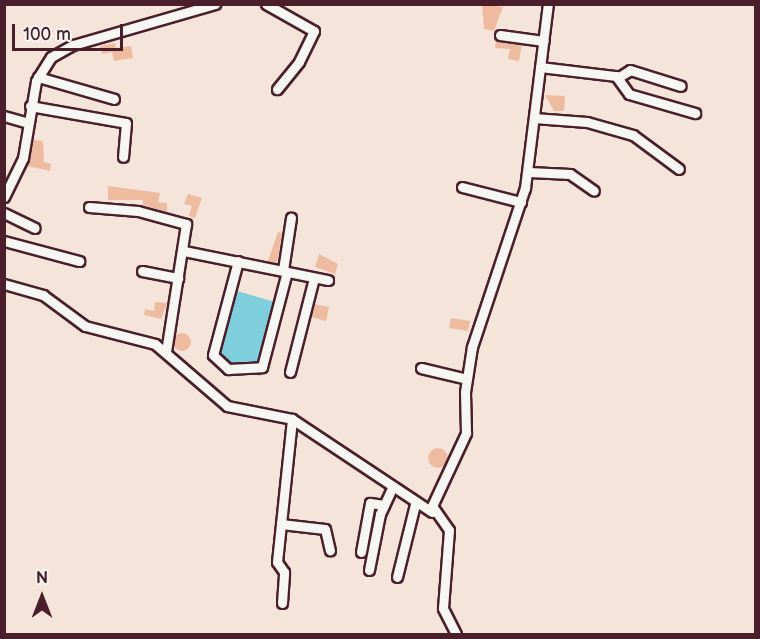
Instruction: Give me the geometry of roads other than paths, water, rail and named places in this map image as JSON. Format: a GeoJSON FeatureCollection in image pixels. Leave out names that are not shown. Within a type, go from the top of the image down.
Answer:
{"type":"FeatureCollection","features":[{"type":"Feature","properties":{"kind":"street"},"geometry":{"type":"LineString","coordinates":[[4,197],[23,158],[30,106],[38,77],[51,57],[73,45],[214,4]]}},
{"type":"Feature","properties":{"kind":"street"},"geometry":{"type":"LineString","coordinates":[[266,4],[314,31],[299,62],[277,88]]}},
{"type":"Feature","properties":{"kind":"street"},"geometry":{"type":"LineString","coordinates":[[432,512],[466,433],[467,379],[485,298],[529,172],[549,4]]}},
{"type":"Feature","properties":{"kind":"street"},"geometry":{"type":"LineString","coordinates":[[500,35],[544,41]]}},
{"type":"Feature","properties":{"kind":"street"},"geometry":{"type":"LineString","coordinates":[[540,67],[619,77],[629,70],[681,86]]}},
{"type":"Feature","properties":{"kind":"street"},"geometry":{"type":"LineString","coordinates":[[38,77],[114,99]]}},
{"type":"Feature","properties":{"kind":"street"},"geometry":{"type":"LineString","coordinates":[[619,77],[629,94],[695,113]]}},
{"type":"Feature","properties":{"kind":"street"},"geometry":{"type":"LineString","coordinates":[[30,106],[126,123],[123,157]]}},
{"type":"Feature","properties":{"kind":"street"},"geometry":{"type":"LineString","coordinates":[[4,116],[28,123]]}},
{"type":"Feature","properties":{"kind":"street"},"geometry":{"type":"LineString","coordinates":[[534,118],[588,122],[633,135],[679,169]]}},
{"type":"Feature","properties":{"kind":"street"},"geometry":{"type":"LineString","coordinates":[[529,172],[570,174],[594,191]]}},
{"type":"Feature","properties":{"kind":"street"},"geometry":{"type":"LineString","coordinates":[[462,187],[520,202]]}},
{"type":"Feature","properties":{"kind":"street"},"geometry":{"type":"LineString","coordinates":[[89,207],[180,219],[188,228],[166,351]]}},
{"type":"Feature","properties":{"kind":"street"},"geometry":{"type":"LineString","coordinates":[[4,213],[35,228]]}},
{"type":"Feature","properties":{"kind":"street"},"geometry":{"type":"LineString","coordinates":[[238,261],[213,355],[228,369],[262,367],[286,271],[291,218]]}},
{"type":"Feature","properties":{"kind":"street"},"geometry":{"type":"LineString","coordinates":[[4,241],[79,261]]}},
{"type":"Feature","properties":{"kind":"street"},"geometry":{"type":"LineString","coordinates":[[184,251],[328,280]]}},
{"type":"Feature","properties":{"kind":"street"},"geometry":{"type":"LineString","coordinates":[[142,271],[178,278]]}},
{"type":"Feature","properties":{"kind":"street"},"geometry":{"type":"LineString","coordinates":[[290,372],[314,278]]}},
{"type":"Feature","properties":{"kind":"street"},"geometry":{"type":"LineString","coordinates":[[4,284],[43,295],[85,326],[147,340],[166,351],[232,408],[292,419],[415,504],[432,512],[449,530],[443,608],[456,634]]}},
{"type":"Feature","properties":{"kind":"street"},"geometry":{"type":"LineString","coordinates":[[421,368],[467,379]]}},
{"type":"Feature","properties":{"kind":"street"},"geometry":{"type":"LineString","coordinates":[[282,603],[281,524],[292,419]]}},
{"type":"Feature","properties":{"kind":"street"},"geometry":{"type":"LineString","coordinates":[[369,570],[384,505],[392,488]]}},
{"type":"Feature","properties":{"kind":"street"},"geometry":{"type":"LineString","coordinates":[[361,552],[370,503],[384,505]]}},
{"type":"Feature","properties":{"kind":"street"},"geometry":{"type":"LineString","coordinates":[[397,577],[415,504]]}},
{"type":"Feature","properties":{"kind":"street"},"geometry":{"type":"LineString","coordinates":[[281,524],[325,529],[330,550]]}},
{"type":"Feature","properties":{"kind":"water"},"geometry":{"type":"Polygon","coordinates":[[[230,289],[282,304],[260,376],[206,359],[230,289]]]}}]}
